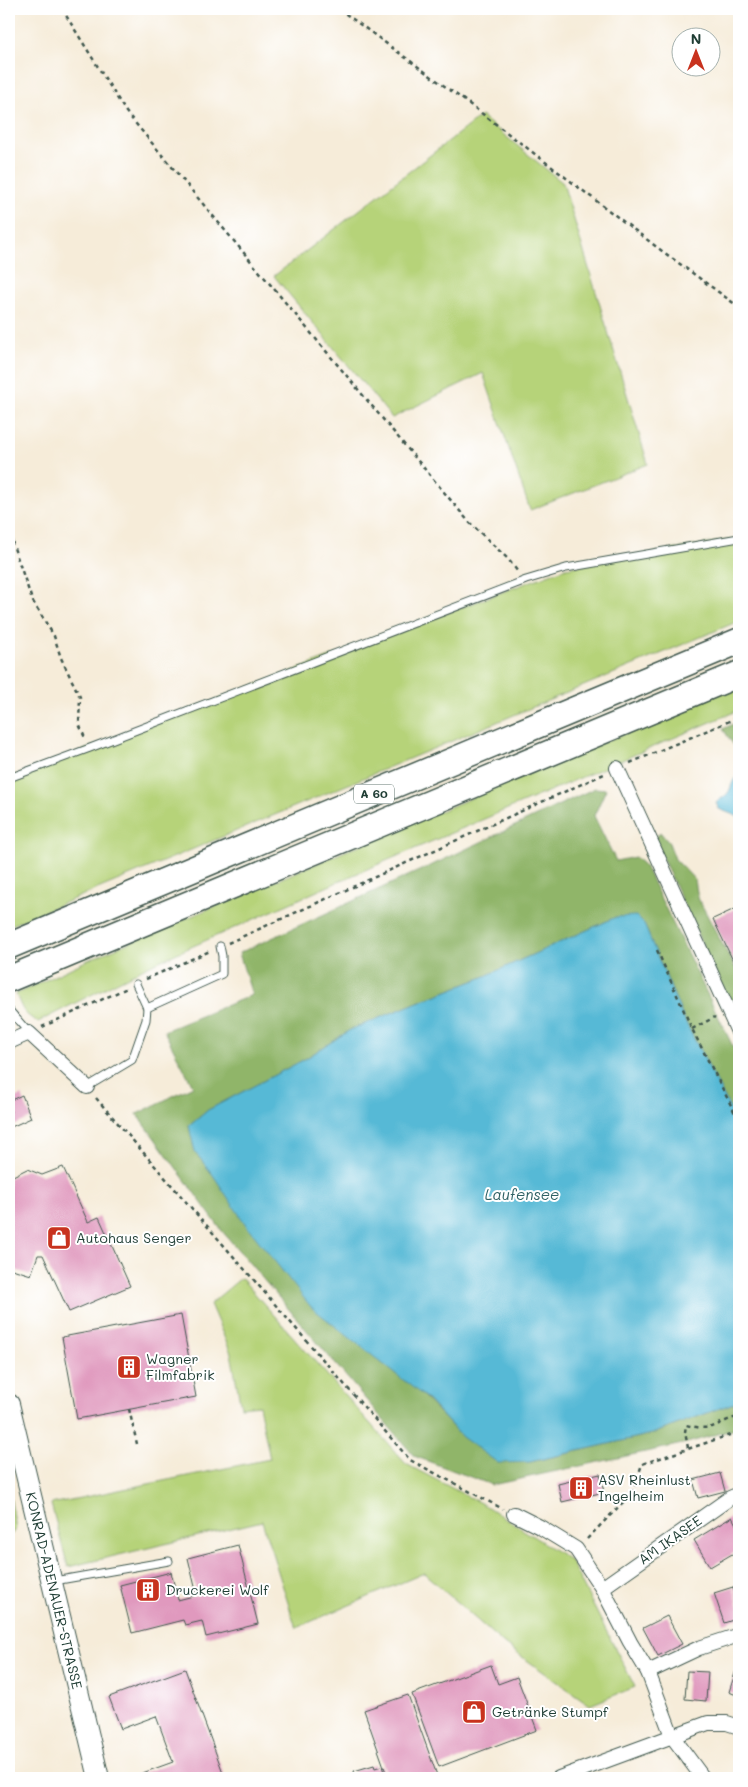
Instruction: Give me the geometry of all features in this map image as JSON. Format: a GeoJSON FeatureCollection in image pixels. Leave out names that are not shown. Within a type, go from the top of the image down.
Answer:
{"type":"FeatureCollection","features":[{"type":"Feature","properties":{"kind":"highway","name":"A 60"},"geometry":{"type":"LineString","coordinates":[[9,946],[739,641]]}},
{"type":"Feature","properties":{"kind":"highway","name":"A 60"},"geometry":{"type":"LineString","coordinates":[[9,979],[739,674]]}},
{"type":"Feature","properties":{"kind":"main road","name":"KONRAD-ADENAUER-STRASSE"},"geometry":{"type":"LineString","coordinates":[[9,1404],[99,1778]]}},
{"type":"Feature","properties":{"kind":"street"},"geometry":{"type":"LineString","coordinates":[[617,768],[739,1034]]}},
{"type":"Feature","properties":{"kind":"street"},"geometry":{"type":"LineString","coordinates":[[9,1042],[29,1033],[87,1088]]}},
{"type":"Feature","properties":{"kind":"street","name":"AM IKASEE"},"geometry":{"type":"LineString","coordinates":[[602,1588],[730,1498],[739,1494]]}},
{"type":"Feature","properties":{"kind":"street"},"geometry":{"type":"LineString","coordinates":[[514,1514],[576,1549],[602,1588],[648,1672],[672,1736],[703,1778]]}},
{"type":"Feature","properties":{"kind":"street"},"geometry":{"type":"LineString","coordinates":[[648,1672],[699,1648],[739,1635]]}},
{"type":"Feature","properties":{"kind":"street"},"geometry":{"type":"LineString","coordinates":[[559,1778],[708,1723],[727,1723],[739,1727]]}},
{"type":"Feature","properties":{"kind":"lane"},"geometry":{"type":"LineString","coordinates":[[9,778],[526,580],[566,568],[739,538]]}},
{"type":"Feature","properties":{"kind":"lane"},"geometry":{"type":"LineString","coordinates":[[147,1008],[222,974],[220,946]]}},
{"type":"Feature","properties":{"kind":"lane"},"geometry":{"type":"LineString","coordinates":[[87,1088],[132,1060],[146,1020],[147,1008],[136,984]]}},
{"type":"Feature","properties":{"kind":"lane"},"geometry":{"type":"LineString","coordinates":[[9,1010],[29,1033]]}},
{"type":"Feature","properties":{"kind":"lane"},"geometry":{"type":"LineString","coordinates":[[51,1581],[169,1561]]}},
{"type":"Feature","properties":{"kind":"path"},"geometry":{"type":"LineString","coordinates":[[62,9],[126,112],[463,515],[508,559],[526,580]]}},
{"type":"Feature","properties":{"kind":"path"},"geometry":{"type":"LineString","coordinates":[[339,9],[476,109],[658,248],[739,307]]}},
{"type":"Feature","properties":{"kind":"path"},"geometry":{"type":"LineString","coordinates":[[9,525],[32,600],[54,636],[60,658],[80,697],[79,724],[90,748]]}},
{"type":"Feature","properties":{"kind":"path"},"geometry":{"type":"LineString","coordinates":[[29,1033],[617,768],[739,717]]}},
{"type":"Feature","properties":{"kind":"path"},"geometry":{"type":"LineString","coordinates":[[657,950],[692,1029],[739,1121]]}},
{"type":"Feature","properties":{"kind":"path"},"geometry":{"type":"LineString","coordinates":[[692,1029],[715,1017]]}},
{"type":"Feature","properties":{"kind":"path"},"geometry":{"type":"LineString","coordinates":[[87,1088],[410,1460],[514,1514]]}},
{"type":"Feature","properties":{"kind":"path"},"geometry":{"type":"LineString","coordinates":[[129,1409],[137,1444]]}},
{"type":"Feature","properties":{"kind":"path"},"geometry":{"type":"LineString","coordinates":[[688,1448],[686,1425],[700,1428],[711,1427],[731,1418],[739,1417]]}},
{"type":"Feature","properties":{"kind":"path"},"geometry":{"type":"LineString","coordinates":[[586,1540],[633,1492],[642,1464],[739,1432]]}},
{"type":"Feature","properties":{"kind":"green space"},"geometry":{"type":"Polygon","coordinates":[[[481,116],[563,183],[648,464],[530,510],[483,373],[392,418],[274,276],[481,116]]]}},
{"type":"Feature","properties":{"kind":"green space"},"geometry":{"type":"Polygon","coordinates":[[[739,538],[739,621],[9,926],[9,778],[566,568],[739,538]]]}},
{"type":"Feature","properties":{"kind":"green space"},"geometry":{"type":"Polygon","coordinates":[[[739,685],[739,710],[358,873],[146,967],[38,1022],[26,1014],[20,1004],[16,994],[90,959],[739,685]]]}},
{"type":"Feature","properties":{"kind":"green space"},"geometry":{"type":"Polygon","coordinates":[[[739,721],[739,753],[723,729],[739,721]]]}},
{"type":"Feature","properties":{"kind":"green space"},"geometry":{"type":"Polygon","coordinates":[[[595,788],[606,789],[594,816],[616,861],[635,857],[645,866],[739,1059],[739,1126],[683,1017],[644,924],[616,917],[481,978],[350,1030],[305,1059],[208,1110],[189,1126],[195,1152],[213,1175],[462,1437],[530,1462],[652,1434],[739,1401],[739,1428],[687,1443],[492,1485],[414,1456],[222,1231],[137,1114],[193,1086],[164,1031],[252,995],[239,953],[595,788]]]}},
{"type":"Feature","properties":{"kind":"green space"},"geometry":{"type":"Polygon","coordinates":[[[660,832],[669,843],[675,859],[695,880],[698,898],[739,975],[739,1024],[654,840],[660,832]]]}},
{"type":"Feature","properties":{"kind":"green space"},"geometry":{"type":"Polygon","coordinates":[[[241,1278],[406,1464],[486,1506],[570,1560],[635,1687],[590,1705],[504,1644],[424,1573],[296,1628],[262,1521],[68,1567],[51,1504],[270,1459],[259,1405],[241,1407],[231,1353],[210,1304],[241,1278]]]}},
{"type":"Feature","properties":{"kind":"green space"},"geometry":{"type":"Polygon","coordinates":[[[9,1491],[16,1528],[9,1538],[9,1491]]]}},
{"type":"Feature","properties":{"kind":"water"},"geometry":{"type":"Polygon","coordinates":[[[739,775],[739,817],[719,809],[716,803],[728,793],[734,779],[739,775]]]}},
{"type":"Feature","properties":{"kind":"water","name":"Laufensee"},"geometry":{"type":"Polygon","coordinates":[[[636,916],[644,924],[683,1017],[739,1126],[739,1401],[652,1434],[530,1462],[498,1463],[462,1437],[426,1398],[311,1307],[246,1225],[213,1175],[195,1152],[189,1126],[208,1110],[305,1059],[350,1030],[481,978],[616,917],[636,916]]]}},
{"type":"Feature","properties":{"kind":"building"},"geometry":{"type":"Polygon","coordinates":[[[739,907],[739,971],[738,971],[713,919],[739,907]]]}},
{"type":"Feature","properties":{"kind":"building"},"geometry":{"type":"Polygon","coordinates":[[[22,1095],[31,1118],[9,1128],[9,1113],[11,1112],[9,1101],[22,1095]]]}},
{"type":"Feature","properties":{"kind":"building","name":"Autohaus Senger"},"geometry":{"type":"Polygon","coordinates":[[[63,1167],[88,1222],[99,1217],[130,1286],[69,1312],[43,1255],[38,1255],[31,1275],[9,1268],[9,1178],[27,1169],[42,1175],[63,1167]]]}},
{"type":"Feature","properties":{"kind":"building","name":"Wagner Filmfabrik"},"geometry":{"type":"Polygon","coordinates":[[[181,1315],[196,1397],[77,1419],[62,1337],[181,1315]]]}},
{"type":"Feature","properties":{"kind":"building"},"geometry":{"type":"Polygon","coordinates":[[[720,1473],[725,1491],[698,1498],[693,1480],[720,1473]]]}},
{"type":"Feature","properties":{"kind":"building","name":"ASV Rheinlust Ingelheim"},"geometry":{"type":"Polygon","coordinates":[[[600,1474],[604,1492],[562,1502],[558,1484],[600,1474]]]}},
{"type":"Feature","properties":{"kind":"building"},"geometry":{"type":"Polygon","coordinates":[[[732,1517],[739,1530],[739,1550],[710,1567],[694,1540],[732,1517]]]}},
{"type":"Feature","properties":{"kind":"building","name":"Druckerei Wolf"},"geometry":{"type":"Polygon","coordinates":[[[238,1545],[258,1624],[206,1637],[202,1621],[185,1625],[183,1620],[132,1633],[120,1585],[171,1572],[178,1600],[197,1595],[188,1558],[238,1545]]]}},
{"type":"Feature","properties":{"kind":"building"},"geometry":{"type":"Polygon","coordinates":[[[739,1586],[739,1602],[734,1587],[739,1586]]]}},
{"type":"Feature","properties":{"kind":"building"},"geometry":{"type":"Polygon","coordinates":[[[733,1587],[739,1607],[739,1618],[724,1623],[714,1593],[733,1587]]]}},
{"type":"Feature","properties":{"kind":"building"},"geometry":{"type":"Polygon","coordinates":[[[667,1616],[682,1644],[658,1656],[643,1628],[667,1616]]]}},
{"type":"Feature","properties":{"kind":"building","name":"Getränke Stumpf"},"geometry":{"type":"Polygon","coordinates":[[[491,1665],[498,1684],[517,1677],[537,1730],[439,1767],[412,1694],[491,1665]]]}},
{"type":"Feature","properties":{"kind":"building"},"geometry":{"type":"Polygon","coordinates":[[[185,1669],[225,1778],[138,1778],[137,1775],[173,1762],[156,1716],[121,1729],[109,1697],[185,1669]]]}},
{"type":"Feature","properties":{"kind":"building"},"geometry":{"type":"Polygon","coordinates":[[[736,1670],[739,1671],[739,1696],[729,1692],[736,1670]]]}},
{"type":"Feature","properties":{"kind":"building"},"geometry":{"type":"Polygon","coordinates":[[[687,1671],[708,1672],[706,1701],[685,1699],[687,1671]]]}},
{"type":"Feature","properties":{"kind":"building"},"geometry":{"type":"Polygon","coordinates":[[[408,1695],[438,1778],[388,1778],[364,1710],[408,1695]]]}},
{"type":"Feature","properties":{"kind":"building"},"geometry":{"type":"Polygon","coordinates":[[[374,1765],[375,1768],[382,1766],[386,1778],[356,1778],[354,1771],[374,1765]]]}},
{"type":"Feature","properties":{"kind":"place","name":"Autohaus Senger"},"geometry":{"type":"Point","coordinates":[59,1238]}},
{"type":"Feature","properties":{"kind":"place","name":"Wagner Filmfabrik"},"geometry":{"type":"Point","coordinates":[129,1367]}},
{"type":"Feature","properties":{"kind":"place","name":"ASV Rheinlust Ingelheim"},"geometry":{"type":"Point","coordinates":[581,1488]}},
{"type":"Feature","properties":{"kind":"place","name":"Druckerei Wolf"},"geometry":{"type":"Point","coordinates":[148,1590]}},
{"type":"Feature","properties":{"kind":"place","name":"Getränke Stumpf"},"geometry":{"type":"Point","coordinates":[474,1712]}}]}
